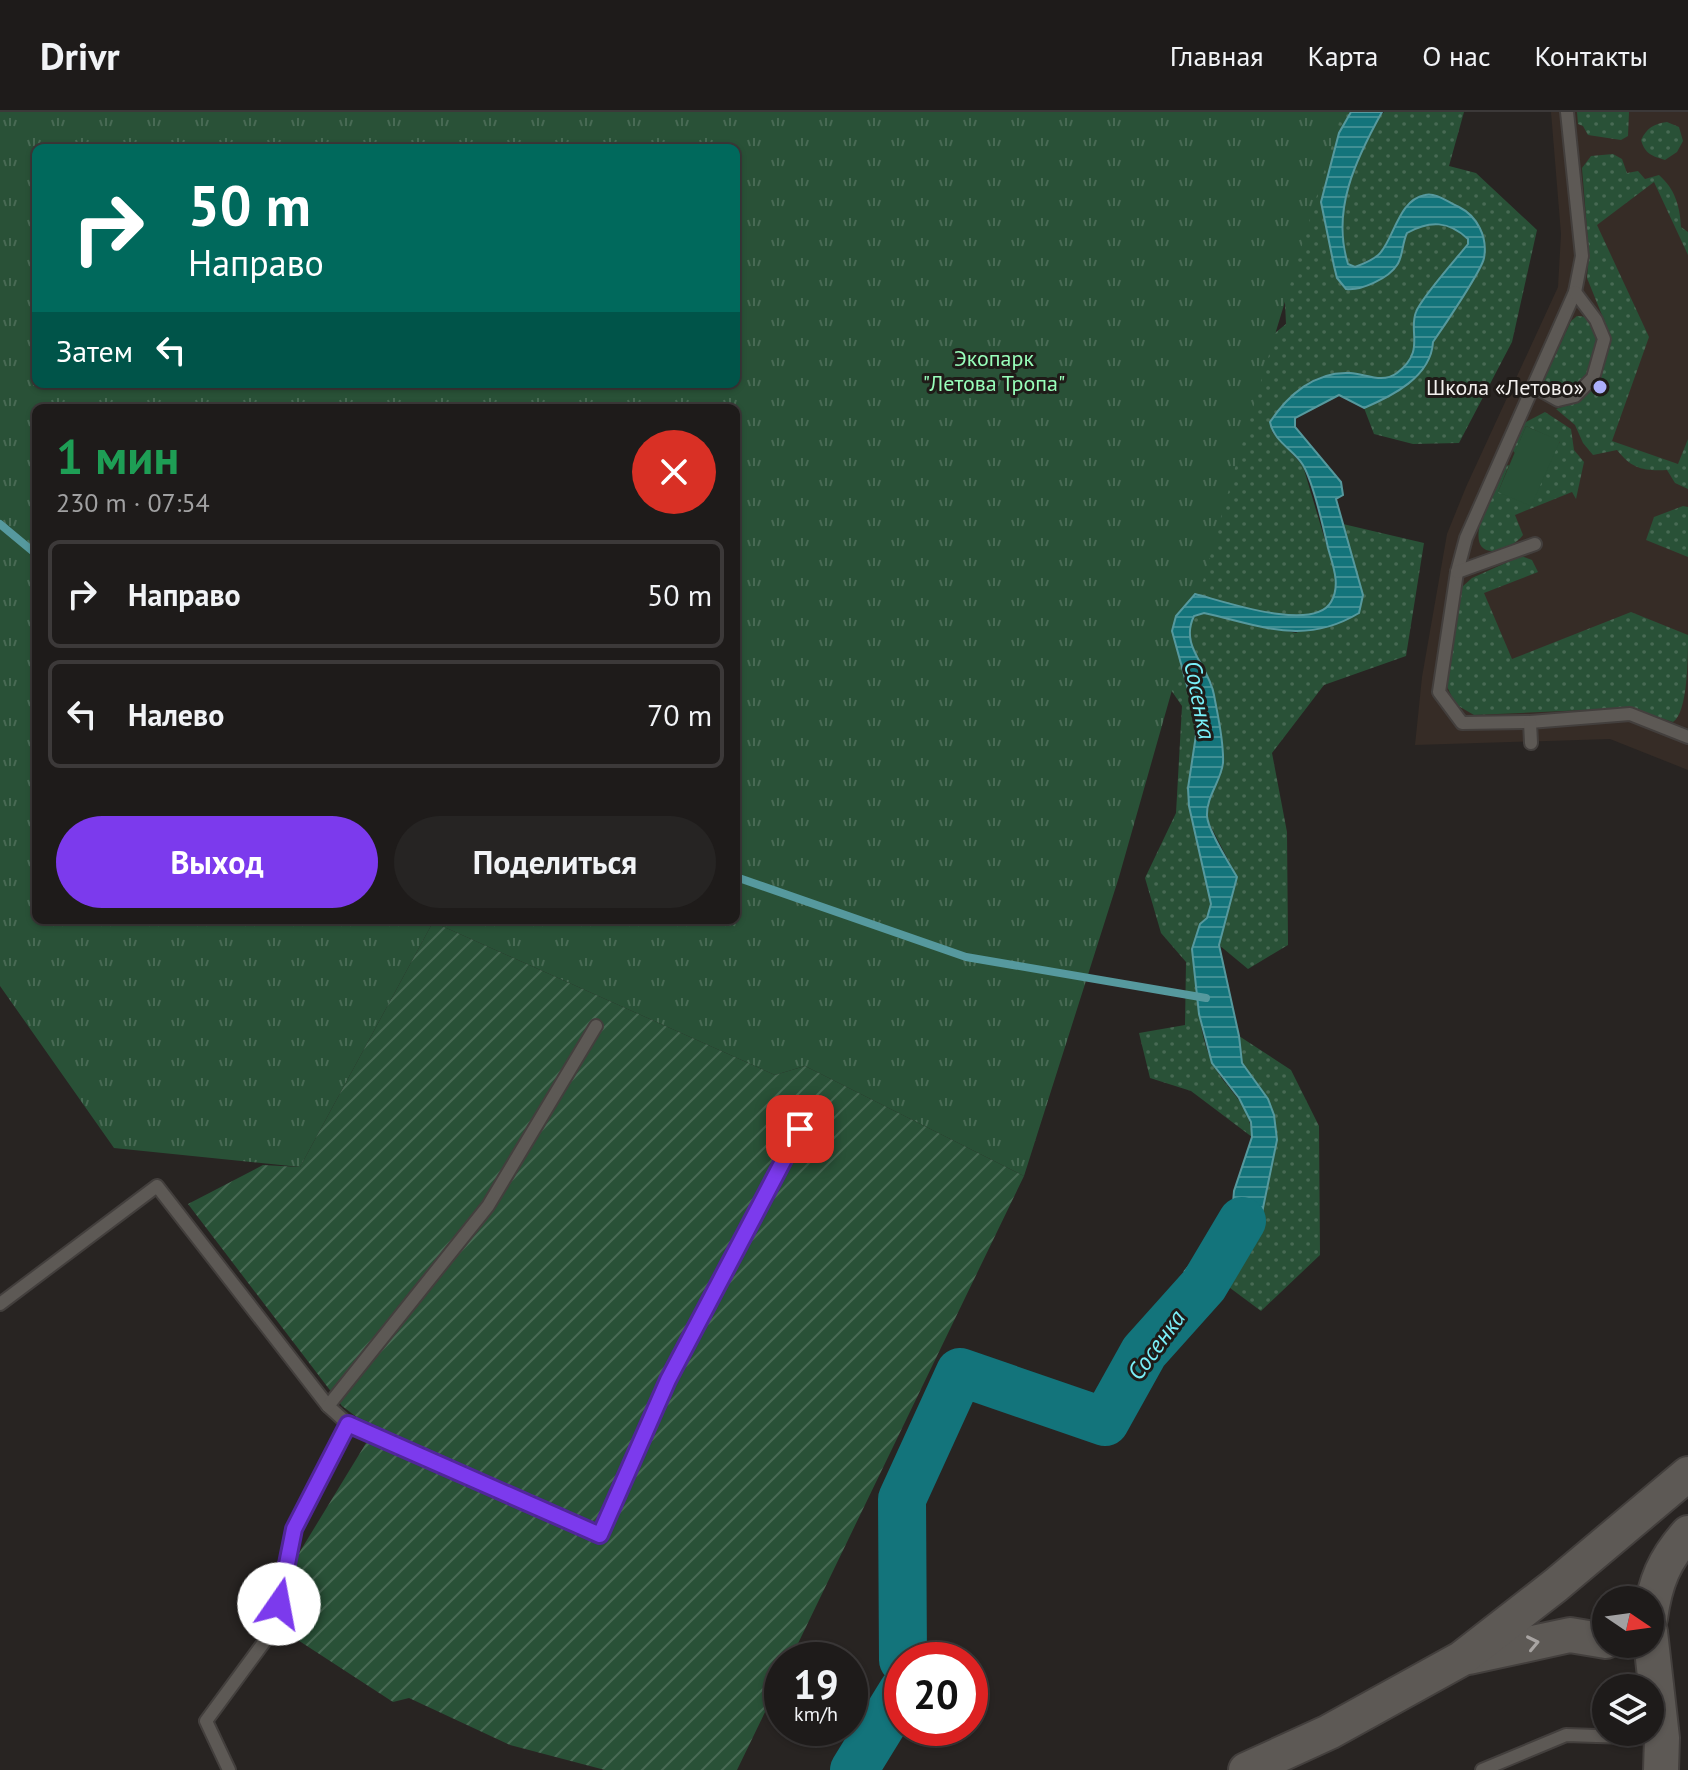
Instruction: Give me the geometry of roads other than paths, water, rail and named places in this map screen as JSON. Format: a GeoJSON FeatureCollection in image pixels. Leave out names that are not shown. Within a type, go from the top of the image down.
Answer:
{"type":"FeatureCollection","features":[{"type":"Feature","properties":{"kind":"main road"},"geometry":{"type":"LineString","coordinates":[[1246,1770],[1329,1732],[1461,1659],[1556,1585],[1688,1474]]}},
{"type":"Feature","properties":{"kind":"main road"},"geometry":{"type":"LineString","coordinates":[[1650,1505],[1688,1488]]}},
{"type":"Feature","properties":{"kind":"main road"},"geometry":{"type":"LineString","coordinates":[[1655,1586],[1670,1553],[1688,1533]]}},
{"type":"Feature","properties":{"kind":"main road"},"geometry":{"type":"LineString","coordinates":[[1461,1659],[1570,1635],[1592,1639]]}},
{"type":"Feature","properties":{"kind":"main road"},"geometry":{"type":"LineString","coordinates":[[1631,1658],[1645,1674]]}},
{"type":"Feature","properties":{"kind":"lane"},"geometry":{"type":"LineString","coordinates":[[1567,112],[1582,256],[1575,292],[1533,386],[1507,456],[1466,538],[1457,572],[1439,692],[1462,723],[1530,722],[1630,714],[1688,737]]}},
{"type":"Feature","properties":{"kind":"lane"},"geometry":{"type":"LineString","coordinates":[[1533,386],[1558,400],[1575,396],[1593,378],[1604,339],[1596,320],[1575,292]]}},
{"type":"Feature","properties":{"kind":"lane"},"geometry":{"type":"LineString","coordinates":[[1457,572],[1535,544]]}},
{"type":"Feature","properties":{"kind":"lane"},"geometry":{"type":"LineString","coordinates":[[1530,722],[1531,743]]}},
{"type":"Feature","properties":{"kind":"lane"},"geometry":{"type":"LineString","coordinates":[[328,1406],[488,1206],[596,1026]]}},
{"type":"Feature","properties":{"kind":"lane"},"geometry":{"type":"LineString","coordinates":[[0,1304],[157,1186],[328,1406],[348,1424],[600,1535],[668,1380],[800,1129]]}},
{"type":"Feature","properties":{"kind":"lane"},"geometry":{"type":"LineString","coordinates":[[229,1770],[206,1721],[273,1630],[294,1529],[348,1424]]}},
{"type":"Feature","properties":{"kind":"lane"},"geometry":{"type":"LineString","coordinates":[[1482,1770],[1566,1735],[1661,1754]]}},
{"type":"Feature","properties":{"kind":"water"},"geometry":{"type":"Polygon","coordinates":[[[1351,112],[1382,112],[1355,167],[1344,205],[1342,224],[1348,264],[1355,267],[1379,255],[1403,211],[1416,198],[1429,194],[1442,198],[1471,216],[1483,235],[1485,250],[1482,265],[1433,342],[1425,365],[1408,384],[1364,408],[1339,395],[1295,418],[1295,427],[1341,482],[1343,495],[1336,499],[1363,595],[1359,613],[1320,629],[1301,631],[1264,627],[1204,613],[1194,616],[1190,627],[1192,647],[1211,684],[1223,746],[1222,770],[1209,802],[1208,822],[1237,877],[1219,945],[1242,1063],[1268,1099],[1274,1115],[1277,1140],[1262,1213],[1239,1257],[1218,1279],[1185,1271],[1232,1215],[1234,1191],[1252,1137],[1251,1122],[1239,1098],[1212,1063],[1199,1014],[1192,949],[1211,904],[1189,806],[1188,788],[1196,735],[1194,711],[1172,631],[1176,616],[1195,594],[1287,615],[1321,611],[1331,602],[1335,575],[1311,483],[1299,459],[1275,435],[1270,422],[1294,394],[1325,376],[1350,373],[1386,378],[1406,365],[1414,349],[1414,319],[1419,306],[1468,244],[1468,239],[1461,233],[1439,224],[1415,229],[1407,233],[1399,262],[1388,275],[1367,286],[1346,289],[1337,278],[1321,202],[1339,133],[1351,112]]]}},
{"type":"Feature","properties":{"kind":"waterway"},"geometry":{"type":"LineString","coordinates":[[0,524],[32,551]]}},
{"type":"Feature","properties":{"kind":"waterway"},"geometry":{"type":"LineString","coordinates":[[740,878],[966,957],[1206,998]]}},
{"type":"Feature","properties":{"kind":"waterway","name":"Сосенка"},"geometry":{"type":"LineString","coordinates":[[903,1642],[902,1499],[960,1372],[1105,1422],[1144,1352],[1204,1285],[1242,1221]]}},
{"type":"Feature","properties":{"kind":"waterway","name":"Сосенка"},"geometry":{"type":"LineString","coordinates":[[854,1770],[884,1721]]}},
{"type":"Feature","properties":{"kind":"place","name":"Школа «Летово»"},"geometry":{"type":"Point","coordinates":[1600,387]}},
{"type":"Feature","properties":{"kind":"park label","name":"Экопарк \"Летова Тропа\""},"geometry":{"type":"Point","coordinates":[994,370]}}]}
